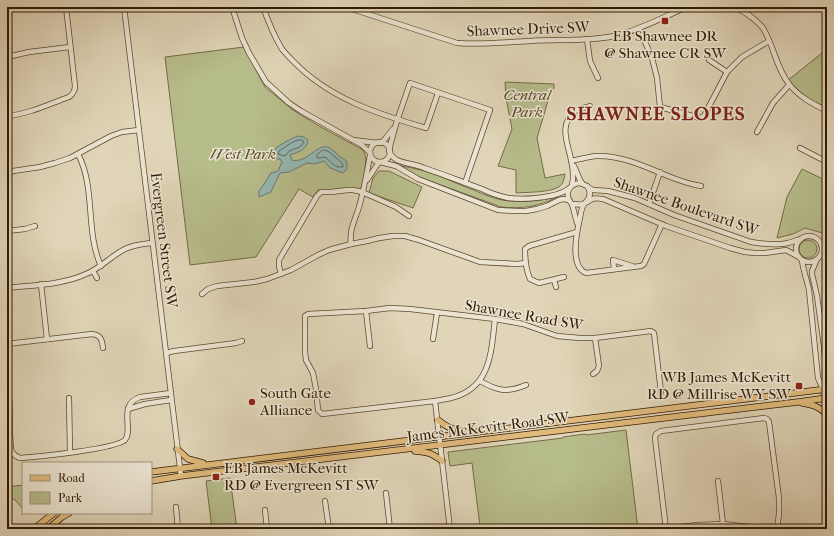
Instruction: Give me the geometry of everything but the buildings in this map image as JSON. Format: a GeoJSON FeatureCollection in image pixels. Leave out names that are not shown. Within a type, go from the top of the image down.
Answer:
{"type":"FeatureCollection","features":[{"type":"Feature","properties":{"kind":"main road","name":"James McKevitt Road SW"},"geometry":{"type":"LineString","coordinates":[[152,472],[825,389]]}},
{"type":"Feature","properties":{"kind":"main road","name":"James McKevitt Road SW"},"geometry":{"type":"LineString","coordinates":[[152,481],[180,476],[826,398]]}},
{"type":"Feature","properties":{"kind":"main road"},"geometry":{"type":"LineString","coordinates":[[798,402],[816,406],[826,414]]}},
{"type":"Feature","properties":{"kind":"main road"},"geometry":{"type":"LineString","coordinates":[[438,420],[450,429],[469,433]]}},
{"type":"Feature","properties":{"kind":"main road"},"geometry":{"type":"LineString","coordinates":[[177,449],[188,459],[209,464]]}},
{"type":"Feature","properties":{"kind":"main road"},"geometry":{"type":"LineString","coordinates":[[400,450],[424,451],[432,453],[442,461]]}},
{"type":"Feature","properties":{"kind":"main road"},"geometry":{"type":"LineString","coordinates":[[34,529],[53,514]]}},
{"type":"Feature","properties":{"kind":"main road"},"geometry":{"type":"LineString","coordinates":[[48,529],[67,514]]}},
{"type":"Feature","properties":{"kind":"street"},"geometry":{"type":"LineString","coordinates":[[7,116],[25,113],[69,97],[75,91],[66,7]]}},
{"type":"Feature","properties":{"kind":"street","name":"Evergreen Street SW"},"geometry":{"type":"LineString","coordinates":[[124,7],[180,476]]}},
{"type":"Feature","properties":{"kind":"street"},"geometry":{"type":"LineString","coordinates":[[232,7],[242,38],[266,82],[289,103],[301,111],[362,145],[375,161],[396,166],[418,179],[498,210],[516,211],[537,209],[563,199],[580,204],[586,202]]}},
{"type":"Feature","properties":{"kind":"street"},"geometry":{"type":"LineString","coordinates":[[263,7],[282,49],[302,70],[331,91],[367,109],[397,122],[426,128],[438,93]]}},
{"type":"Feature","properties":{"kind":"street","name":"Shawnee Drive SW"},"geometry":{"type":"LineString","coordinates":[[346,7],[457,42],[474,44],[604,38],[639,28],[687,7]]}},
{"type":"Feature","properties":{"kind":"street"},"geometry":{"type":"LineString","coordinates":[[736,7],[749,14],[763,28],[782,74],[789,85],[800,95],[827,110]]}},
{"type":"Feature","properties":{"kind":"street"},"geometry":{"type":"LineString","coordinates":[[639,28],[652,58],[657,78],[660,107],[700,118],[704,116],[727,72],[742,57],[769,41]]}},
{"type":"Feature","properties":{"kind":"street"},"geometry":{"type":"LineString","coordinates":[[587,39],[590,61],[598,78]]}},
{"type":"Feature","properties":{"kind":"street"},"geometry":{"type":"LineString","coordinates":[[7,57],[70,47]]}},
{"type":"Feature","properties":{"kind":"street"},"geometry":{"type":"LineString","coordinates":[[709,60],[727,72]]}},
{"type":"Feature","properties":{"kind":"street"},"geometry":{"type":"LineString","coordinates":[[365,183],[380,162],[387,159],[410,83],[490,110],[465,183]]}},
{"type":"Feature","properties":{"kind":"street"},"geometry":{"type":"LineString","coordinates":[[757,132],[772,103],[789,85]]}},
{"type":"Feature","properties":{"kind":"street"},"geometry":{"type":"LineString","coordinates":[[590,106],[580,109],[571,116],[565,133],[572,161],[579,177],[589,189],[590,196],[581,207],[577,229],[576,257],[578,265],[583,272],[586,273],[641,266],[644,264],[662,224]]}},
{"type":"Feature","properties":{"kind":"street"},"geometry":{"type":"LineString","coordinates":[[351,244],[351,230],[365,183],[372,146],[379,143],[391,132],[397,122]]}},
{"type":"Feature","properties":{"kind":"street"},"geometry":{"type":"LineString","coordinates":[[7,174],[55,163],[78,154],[111,136],[122,132],[139,130]]}},
{"type":"Feature","properties":{"kind":"street"},"geometry":{"type":"LineString","coordinates":[[353,140],[386,145],[393,157],[398,161],[423,167],[501,196],[518,199],[556,195],[577,183],[585,184]]}},
{"type":"Feature","properties":{"kind":"street"},"geometry":{"type":"LineString","coordinates":[[800,148],[827,162]]}},
{"type":"Feature","properties":{"kind":"street"},"geometry":{"type":"LineString","coordinates":[[78,154],[82,161],[86,175],[94,244],[101,266]]}},
{"type":"Feature","properties":{"kind":"street"},"geometry":{"type":"LineString","coordinates":[[572,161],[595,156],[604,156],[627,161],[660,172],[686,183],[701,186]]}},
{"type":"Feature","properties":{"kind":"street"},"geometry":{"type":"LineString","coordinates":[[572,161],[572,186],[567,195],[575,213],[577,229]]}},
{"type":"Feature","properties":{"kind":"street"},"geometry":{"type":"LineString","coordinates":[[649,204],[660,172]]}},
{"type":"Feature","properties":{"kind":"street","name":"Shawnee Boulevard SW"},"geometry":{"type":"LineString","coordinates":[[585,184],[593,190],[608,191],[635,198],[674,215],[751,242],[777,244],[788,243],[801,239]]}},
{"type":"Feature","properties":{"kind":"street"},"geometry":{"type":"LineString","coordinates":[[281,274],[279,260],[320,193],[348,190],[362,192],[396,207],[409,216]]}},
{"type":"Feature","properties":{"kind":"street","name":"Shawnee Boulevard SW"},"geometry":{"type":"LineString","coordinates":[[586,202],[595,198],[603,199],[694,236],[745,252],[765,253],[786,250],[800,259]]}},
{"type":"Feature","properties":{"kind":"street"},"geometry":{"type":"LineString","coordinates":[[7,231],[35,226]]}},
{"type":"Feature","properties":{"kind":"street"},"geometry":{"type":"LineString","coordinates":[[564,277],[539,283],[530,279],[526,263],[525,249],[529,246],[577,229]]}},
{"type":"Feature","properties":{"kind":"street"},"geometry":{"type":"LineString","coordinates":[[202,294],[211,288],[267,279],[291,270],[329,250],[393,236],[405,236],[419,240],[480,262],[526,263]]}},
{"type":"Feature","properties":{"kind":"street"},"geometry":{"type":"LineString","coordinates":[[825,389],[818,378],[809,290],[800,259],[796,254],[796,246],[801,239],[809,236],[827,244]]}},
{"type":"Feature","properties":{"kind":"street"},"geometry":{"type":"LineString","coordinates":[[819,241],[822,248],[821,255]]}},
{"type":"Feature","properties":{"kind":"street"},"geometry":{"type":"LineString","coordinates":[[7,288],[73,279],[93,271],[125,249],[141,244],[152,243]]}},
{"type":"Feature","properties":{"kind":"street"},"geometry":{"type":"LineString","coordinates":[[800,259],[810,262],[827,253]]}},
{"type":"Feature","properties":{"kind":"street"},"geometry":{"type":"LineString","coordinates":[[817,259],[812,274],[817,296],[826,372],[825,389],[827,421]]}},
{"type":"Feature","properties":{"kind":"street"},"geometry":{"type":"LineString","coordinates":[[614,269],[613,260],[634,267]]}},
{"type":"Feature","properties":{"kind":"street"},"geometry":{"type":"LineString","coordinates":[[93,271],[97,278]]}},
{"type":"Feature","properties":{"kind":"street"},"geometry":{"type":"LineString","coordinates":[[554,280],[556,287]]}},
{"type":"Feature","properties":{"kind":"street"},"geometry":{"type":"LineString","coordinates":[[41,284],[47,339]]}},
{"type":"Feature","properties":{"kind":"street","name":"Shawnee Road SW"},"geometry":{"type":"LineString","coordinates":[[436,401],[322,414],[318,410],[313,373],[306,360],[305,316],[308,314],[366,311],[390,308],[495,319],[523,324],[556,336],[596,338],[645,331],[653,332],[661,392]]}},
{"type":"Feature","properties":{"kind":"street"},"geometry":{"type":"LineString","coordinates":[[366,311],[370,346]]}},
{"type":"Feature","properties":{"kind":"street"},"geometry":{"type":"LineString","coordinates":[[433,339],[437,312]]}},
{"type":"Feature","properties":{"kind":"street"},"geometry":{"type":"LineString","coordinates":[[450,529],[436,401],[452,398],[466,392],[480,381],[487,369],[490,358],[495,319]]}},
{"type":"Feature","properties":{"kind":"street"},"geometry":{"type":"LineString","coordinates":[[813,327],[821,326]]}},
{"type":"Feature","properties":{"kind":"street"},"geometry":{"type":"LineString","coordinates":[[7,344],[94,334],[101,339],[103,348]]}},
{"type":"Feature","properties":{"kind":"street"},"geometry":{"type":"LineString","coordinates":[[593,374],[597,371],[599,366],[596,338]]}},
{"type":"Feature","properties":{"kind":"street"},"geometry":{"type":"LineString","coordinates":[[166,353],[242,341]]}},
{"type":"Feature","properties":{"kind":"street"},"geometry":{"type":"LineString","coordinates":[[7,381],[12,452],[18,457],[22,458],[109,446],[121,442],[127,435],[128,409],[132,402],[138,398],[170,393]]}},
{"type":"Feature","properties":{"kind":"street"},"geometry":{"type":"LineString","coordinates":[[480,381],[492,387],[509,390],[526,385]]}},
{"type":"Feature","properties":{"kind":"street"},"geometry":{"type":"LineString","coordinates":[[69,398],[70,452]]}},
{"type":"Feature","properties":{"kind":"street"},"geometry":{"type":"LineString","coordinates":[[128,409],[145,404],[172,400]]}},
{"type":"Feature","properties":{"kind":"street"},"geometry":{"type":"LineString","coordinates":[[767,529],[723,524],[697,525],[666,529],[655,438],[656,434],[661,431],[766,418],[769,422],[779,498],[777,529]]}},
{"type":"Feature","properties":{"kind":"street"},"geometry":{"type":"LineString","coordinates":[[718,481],[723,524]]}},
{"type":"Feature","properties":{"kind":"street"},"geometry":{"type":"LineString","coordinates":[[386,493],[390,529]]}},
{"type":"Feature","properties":{"kind":"street"},"geometry":{"type":"LineString","coordinates":[[326,501],[329,529]]}},
{"type":"Feature","properties":{"kind":"street"},"geometry":{"type":"LineString","coordinates":[[176,506],[178,529]]}},
{"type":"Feature","properties":{"kind":"street"},"geometry":{"type":"LineString","coordinates":[[265,510],[268,529]]}},
{"type":"Feature","properties":{"kind":"green space","name":"West Park"},"geometry":{"type":"Polygon","coordinates":[[[244,47],[265,87],[293,110],[363,150],[366,157],[363,191],[318,190],[313,197],[299,189],[256,257],[190,265],[165,57],[244,47]]]}},
{"type":"Feature","properties":{"kind":"green space"},"geometry":{"type":"Polygon","coordinates":[[[827,49],[827,111],[813,103],[787,81],[827,49]]]}},
{"type":"Feature","properties":{"kind":"green space","name":"Central Park"},"geometry":{"type":"Polygon","coordinates":[[[505,82],[554,84],[554,88],[550,94],[537,138],[545,178],[565,174],[563,183],[559,187],[548,191],[516,193],[516,170],[498,166],[512,129],[506,98],[505,82]]]}},
{"type":"Feature","properties":{"kind":"green space"},"geometry":{"type":"Polygon","coordinates":[[[401,166],[430,173],[502,200],[530,201],[557,197],[537,205],[516,208],[501,207],[419,177],[401,166]]]}},
{"type":"Feature","properties":{"kind":"green space"},"geometry":{"type":"Polygon","coordinates":[[[802,169],[827,181],[827,235],[805,228],[793,234],[777,238],[787,197],[802,169]]]}},
{"type":"Feature","properties":{"kind":"green space"},"geometry":{"type":"Polygon","coordinates":[[[379,171],[389,171],[422,187],[413,208],[369,193],[373,178],[379,171]]]}},
{"type":"Feature","properties":{"kind":"green space"},"geometry":{"type":"Polygon","coordinates":[[[808,240],[814,243],[817,249],[814,255],[808,258],[802,255],[799,249],[802,243],[808,240]]]}},
{"type":"Feature","properties":{"kind":"green space"},"geometry":{"type":"Polygon","coordinates":[[[626,430],[638,529],[458,529],[480,526],[472,463],[450,466],[448,452],[626,430]]]}},
{"type":"Feature","properties":{"kind":"green space"},"geometry":{"type":"Polygon","coordinates":[[[230,478],[237,529],[212,529],[206,481],[230,478]]]}},
{"type":"Feature","properties":{"kind":"green space"},"geometry":{"type":"Polygon","coordinates":[[[22,485],[22,508],[14,499],[7,500],[7,487],[22,485]]]}},
{"type":"Feature","properties":{"kind":"water"},"geometry":{"type":"Polygon","coordinates":[[[298,136],[304,137],[308,140],[306,146],[302,150],[290,155],[292,160],[303,159],[321,147],[326,147],[331,148],[347,162],[347,169],[343,173],[330,168],[324,161],[315,164],[307,163],[289,172],[280,173],[271,192],[259,197],[259,191],[271,173],[278,171],[282,162],[271,153],[283,143],[298,136]]]}},
{"type":"Feature","properties":{"kind":"place","name":"EB Shawnee DR @ Shawnee CR SW"},"geometry":{"type":"Point","coordinates":[665,21]}},
{"type":"Feature","properties":{"kind":"place","name":"WB James McKevitt RD @ Millrise WY SW"},"geometry":{"type":"Point","coordinates":[799,386]}},
{"type":"Feature","properties":{"kind":"place","name":"South Gate Alliance"},"geometry":{"type":"Point","coordinates":[252,402]}},
{"type":"Feature","properties":{"kind":"place","name":"EB James McKevitt RD @ Evergreen ST SW"},"geometry":{"type":"Point","coordinates":[216,477]}},
{"type":"Feature","properties":{"kind":"district","name":"SHAWNEE SLOPES"},"geometry":{"type":"Point","coordinates":[656,114]}}]}
